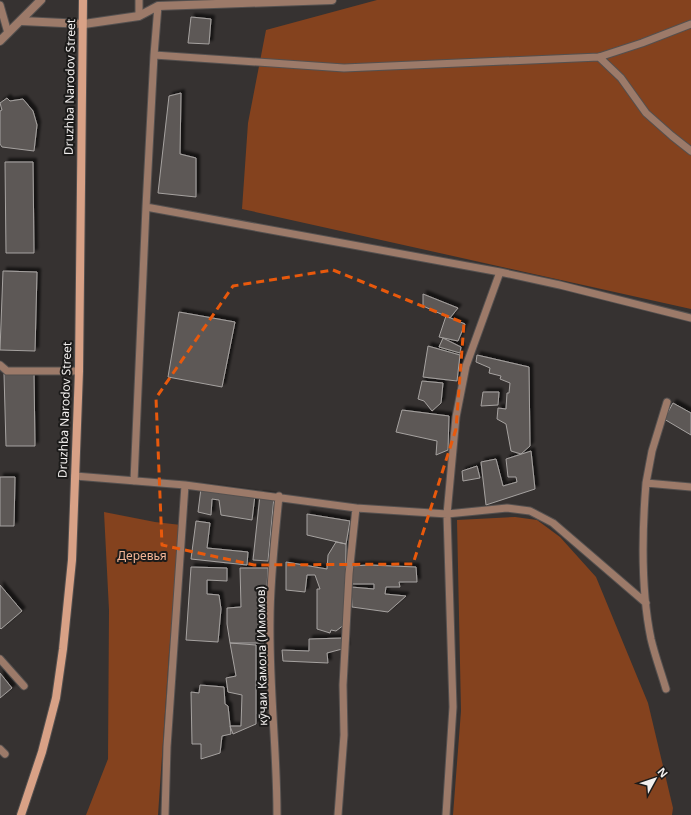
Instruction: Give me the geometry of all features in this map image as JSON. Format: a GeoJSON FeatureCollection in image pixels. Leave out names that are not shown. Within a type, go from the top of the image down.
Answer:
{"type":"FeatureCollection","features":[{"type":"Feature","properties":{"kind":"main road","name":"Druzhba Narodov Street"},"geometry":{"type":"LineString","coordinates":[[21,815],[42,752],[56,698],[63,649],[72,560],[79,371],[84,0]]}},
{"type":"Feature","properties":{"kind":"street"},"geometry":{"type":"LineString","coordinates":[[0,41],[41,0]]}},
{"type":"Feature","properties":{"kind":"street"},"geometry":{"type":"LineString","coordinates":[[22,20],[84,24],[139,16],[158,6],[247,1],[332,0]]}},
{"type":"Feature","properties":{"kind":"lane"},"geometry":{"type":"LineString","coordinates":[[138,0],[139,16]]}},
{"type":"Feature","properties":{"kind":"lane"},"geometry":{"type":"LineString","coordinates":[[0,5],[8,33]]}},
{"type":"Feature","properties":{"kind":"lane"},"geometry":{"type":"LineString","coordinates":[[134,481],[146,207],[158,6]]}},
{"type":"Feature","properties":{"kind":"lane"},"geometry":{"type":"LineString","coordinates":[[154,55],[344,68],[599,57],[642,43],[691,24]]}},
{"type":"Feature","properties":{"kind":"lane"},"geometry":{"type":"LineString","coordinates":[[599,57],[621,78],[646,113],[691,151]]}},
{"type":"Feature","properties":{"kind":"lane"},"geometry":{"type":"LineString","coordinates":[[146,207],[500,272],[560,285],[691,318]]}},
{"type":"Feature","properties":{"kind":"lane"},"geometry":{"type":"LineString","coordinates":[[446,815],[452,707],[447,514],[456,417],[466,366],[500,272]]}},
{"type":"Feature","properties":{"kind":"lane"},"geometry":{"type":"LineString","coordinates":[[0,365],[7,371],[79,371]]}},
{"type":"Feature","properties":{"kind":"lane"},"geometry":{"type":"LineString","coordinates":[[666,689],[652,639],[646,602],[644,508],[646,483],[652,451],[667,402]]}},
{"type":"Feature","properties":{"kind":"lane"},"geometry":{"type":"LineString","coordinates":[[75,476],[185,485],[279,496],[356,508],[447,514],[507,508],[530,511],[553,522],[646,602]]}},
{"type":"Feature","properties":{"kind":"lane"},"geometry":{"type":"LineString","coordinates":[[646,483],[691,487]]}},
{"type":"Feature","properties":{"kind":"lane"},"geometry":{"type":"LineString","coordinates":[[165,815],[167,747],[185,485]]}},
{"type":"Feature","properties":{"kind":"lane","name":"кӯчаи Камола (Имомов)"},"geometry":{"type":"LineString","coordinates":[[277,815],[277,775],[270,621],[271,580],[279,496]]}},
{"type":"Feature","properties":{"kind":"lane"},"geometry":{"type":"LineString","coordinates":[[338,815],[344,735],[343,685],[349,574],[356,508]]}},
{"type":"Feature","properties":{"kind":"lane"},"geometry":{"type":"LineString","coordinates":[[0,659],[24,686]]}},
{"type":"Feature","properties":{"kind":"highlighted area"},"geometry":{"type":"Polygon","coordinates":[[[333,270],[464,323],[456,429],[413,564],[254,565],[162,545],[156,398],[233,286],[333,270]]]}},
{"type":"Feature","properties":{"kind":"green space"},"geometry":{"type":"Polygon","coordinates":[[[377,0],[691,0],[691,309],[242,209],[248,123],[266,30],[377,0]]]}},
{"type":"Feature","properties":{"kind":"green space","name":"Деревья"},"geometry":{"type":"Polygon","coordinates":[[[104,512],[155,522],[181,525],[169,653],[158,815],[86,815],[108,759],[109,610],[104,512]]]}},
{"type":"Feature","properties":{"kind":"green space"},"geometry":{"type":"Polygon","coordinates":[[[515,517],[537,520],[560,537],[596,577],[648,703],[673,808],[672,815],[453,815],[461,711],[457,520],[515,517]]]}},
{"type":"Feature","properties":{"kind":"building"},"geometry":{"type":"Polygon","coordinates":[[[191,17],[211,19],[209,44],[188,43],[191,17]]]}},
{"type":"Feature","properties":{"kind":"building"},"geometry":{"type":"Polygon","coordinates":[[[181,93],[180,154],[196,158],[196,197],[158,193],[169,96],[181,93]]]}},
{"type":"Feature","properties":{"kind":"building"},"geometry":{"type":"Polygon","coordinates":[[[7,98],[10,101],[23,99],[33,111],[37,125],[34,151],[2,147],[0,144],[0,111],[2,110],[0,103],[7,98]]]}},
{"type":"Feature","properties":{"kind":"building"},"geometry":{"type":"Polygon","coordinates":[[[5,162],[33,162],[34,253],[6,253],[5,162]]]}},
{"type":"Feature","properties":{"kind":"building"},"geometry":{"type":"Polygon","coordinates":[[[3,271],[37,272],[35,351],[0,350],[3,271]]]}},
{"type":"Feature","properties":{"kind":"building"},"geometry":{"type":"Polygon","coordinates":[[[423,294],[458,308],[450,318],[423,306],[423,294]]]}},
{"type":"Feature","properties":{"kind":"building"},"geometry":{"type":"Polygon","coordinates":[[[179,312],[235,322],[222,387],[168,377],[179,312]]]}},
{"type":"Feature","properties":{"kind":"building"},"geometry":{"type":"Polygon","coordinates":[[[446,316],[465,324],[458,341],[439,337],[446,316]]]}},
{"type":"Feature","properties":{"kind":"building"},"geometry":{"type":"Polygon","coordinates":[[[443,338],[461,347],[460,353],[439,347],[443,338]]]}},
{"type":"Feature","properties":{"kind":"building"},"geometry":{"type":"Polygon","coordinates":[[[428,346],[460,355],[457,381],[423,377],[428,346]]]}},
{"type":"Feature","properties":{"kind":"building"},"geometry":{"type":"Polygon","coordinates":[[[477,355],[529,367],[530,446],[521,454],[511,451],[506,424],[497,419],[498,408],[506,409],[507,393],[509,393],[510,383],[500,379],[501,376],[489,373],[490,368],[476,362],[477,355]]]}},
{"type":"Feature","properties":{"kind":"building"},"geometry":{"type":"Polygon","coordinates":[[[4,374],[34,374],[35,446],[6,446],[4,374]]]}},
{"type":"Feature","properties":{"kind":"building"},"geometry":{"type":"Polygon","coordinates":[[[422,381],[443,383],[441,403],[432,411],[424,401],[418,399],[422,381]]]}},
{"type":"Feature","properties":{"kind":"building"},"geometry":{"type":"Polygon","coordinates":[[[483,392],[499,392],[498,405],[481,406],[483,392]]]}},
{"type":"Feature","properties":{"kind":"building"},"geometry":{"type":"Polygon","coordinates":[[[673,403],[691,413],[691,435],[664,419],[673,403]]]}},
{"type":"Feature","properties":{"kind":"building"},"geometry":{"type":"Polygon","coordinates":[[[402,410],[449,416],[448,450],[436,455],[437,441],[396,432],[402,410]]]}},
{"type":"Feature","properties":{"kind":"building"},"geometry":{"type":"Polygon","coordinates":[[[531,451],[535,489],[486,505],[481,462],[496,459],[503,486],[517,482],[516,477],[508,477],[506,459],[531,451]]]}},
{"type":"Feature","properties":{"kind":"building"},"geometry":{"type":"Polygon","coordinates":[[[477,466],[480,478],[463,481],[462,471],[477,466]]]}},
{"type":"Feature","properties":{"kind":"building"},"geometry":{"type":"Polygon","coordinates":[[[0,477],[15,477],[14,526],[0,526],[0,477]]]}},
{"type":"Feature","properties":{"kind":"building"},"geometry":{"type":"Polygon","coordinates":[[[201,488],[255,495],[252,520],[221,515],[219,500],[212,499],[211,515],[198,512],[201,488]]]}},
{"type":"Feature","properties":{"kind":"building"},"geometry":{"type":"Polygon","coordinates":[[[260,495],[274,497],[268,561],[253,560],[260,495]]]}},
{"type":"Feature","properties":{"kind":"building"},"geometry":{"type":"Polygon","coordinates":[[[307,514],[350,521],[346,544],[307,535],[307,514]]]}},
{"type":"Feature","properties":{"kind":"building"},"geometry":{"type":"Polygon","coordinates":[[[196,521],[210,523],[207,548],[248,552],[247,565],[191,559],[196,521]]]}},
{"type":"Feature","properties":{"kind":"building"},"geometry":{"type":"Polygon","coordinates":[[[336,542],[346,544],[345,624],[336,631],[331,630],[330,633],[317,629],[317,589],[320,589],[315,575],[307,575],[305,592],[286,590],[286,562],[327,569],[328,555],[336,542]]]}},
{"type":"Feature","properties":{"kind":"building"},"geometry":{"type":"Polygon","coordinates":[[[369,565],[416,567],[417,582],[399,582],[400,587],[386,587],[385,594],[406,596],[388,612],[352,607],[351,587],[374,589],[374,584],[351,584],[352,566],[369,565]]]}},
{"type":"Feature","properties":{"kind":"building"},"geometry":{"type":"Polygon","coordinates":[[[191,567],[227,568],[227,581],[207,580],[207,594],[219,595],[221,609],[218,642],[186,640],[191,567]]]}},
{"type":"Feature","properties":{"kind":"building"},"geometry":{"type":"Polygon","coordinates":[[[240,568],[268,568],[264,643],[230,643],[227,624],[227,608],[241,607],[240,568]]]}},
{"type":"Feature","properties":{"kind":"building"},"geometry":{"type":"Polygon","coordinates":[[[0,585],[22,611],[1,629],[0,628],[0,585]]]}},
{"type":"Feature","properties":{"kind":"building"},"geometry":{"type":"Polygon","coordinates":[[[344,638],[346,648],[327,653],[328,663],[283,661],[282,650],[309,651],[309,639],[344,638]]]}},
{"type":"Feature","properties":{"kind":"building"},"geometry":{"type":"Polygon","coordinates":[[[230,643],[256,645],[256,724],[233,734],[230,726],[241,726],[242,695],[228,692],[226,678],[236,676],[230,643]]]}},
{"type":"Feature","properties":{"kind":"building"},"geometry":{"type":"Polygon","coordinates":[[[0,673],[12,688],[0,698],[0,673]]]}},
{"type":"Feature","properties":{"kind":"building"},"geometry":{"type":"Polygon","coordinates":[[[200,685],[224,687],[225,704],[228,706],[231,734],[222,736],[220,753],[201,759],[201,744],[192,744],[191,692],[199,693],[200,685]]]}}]}
